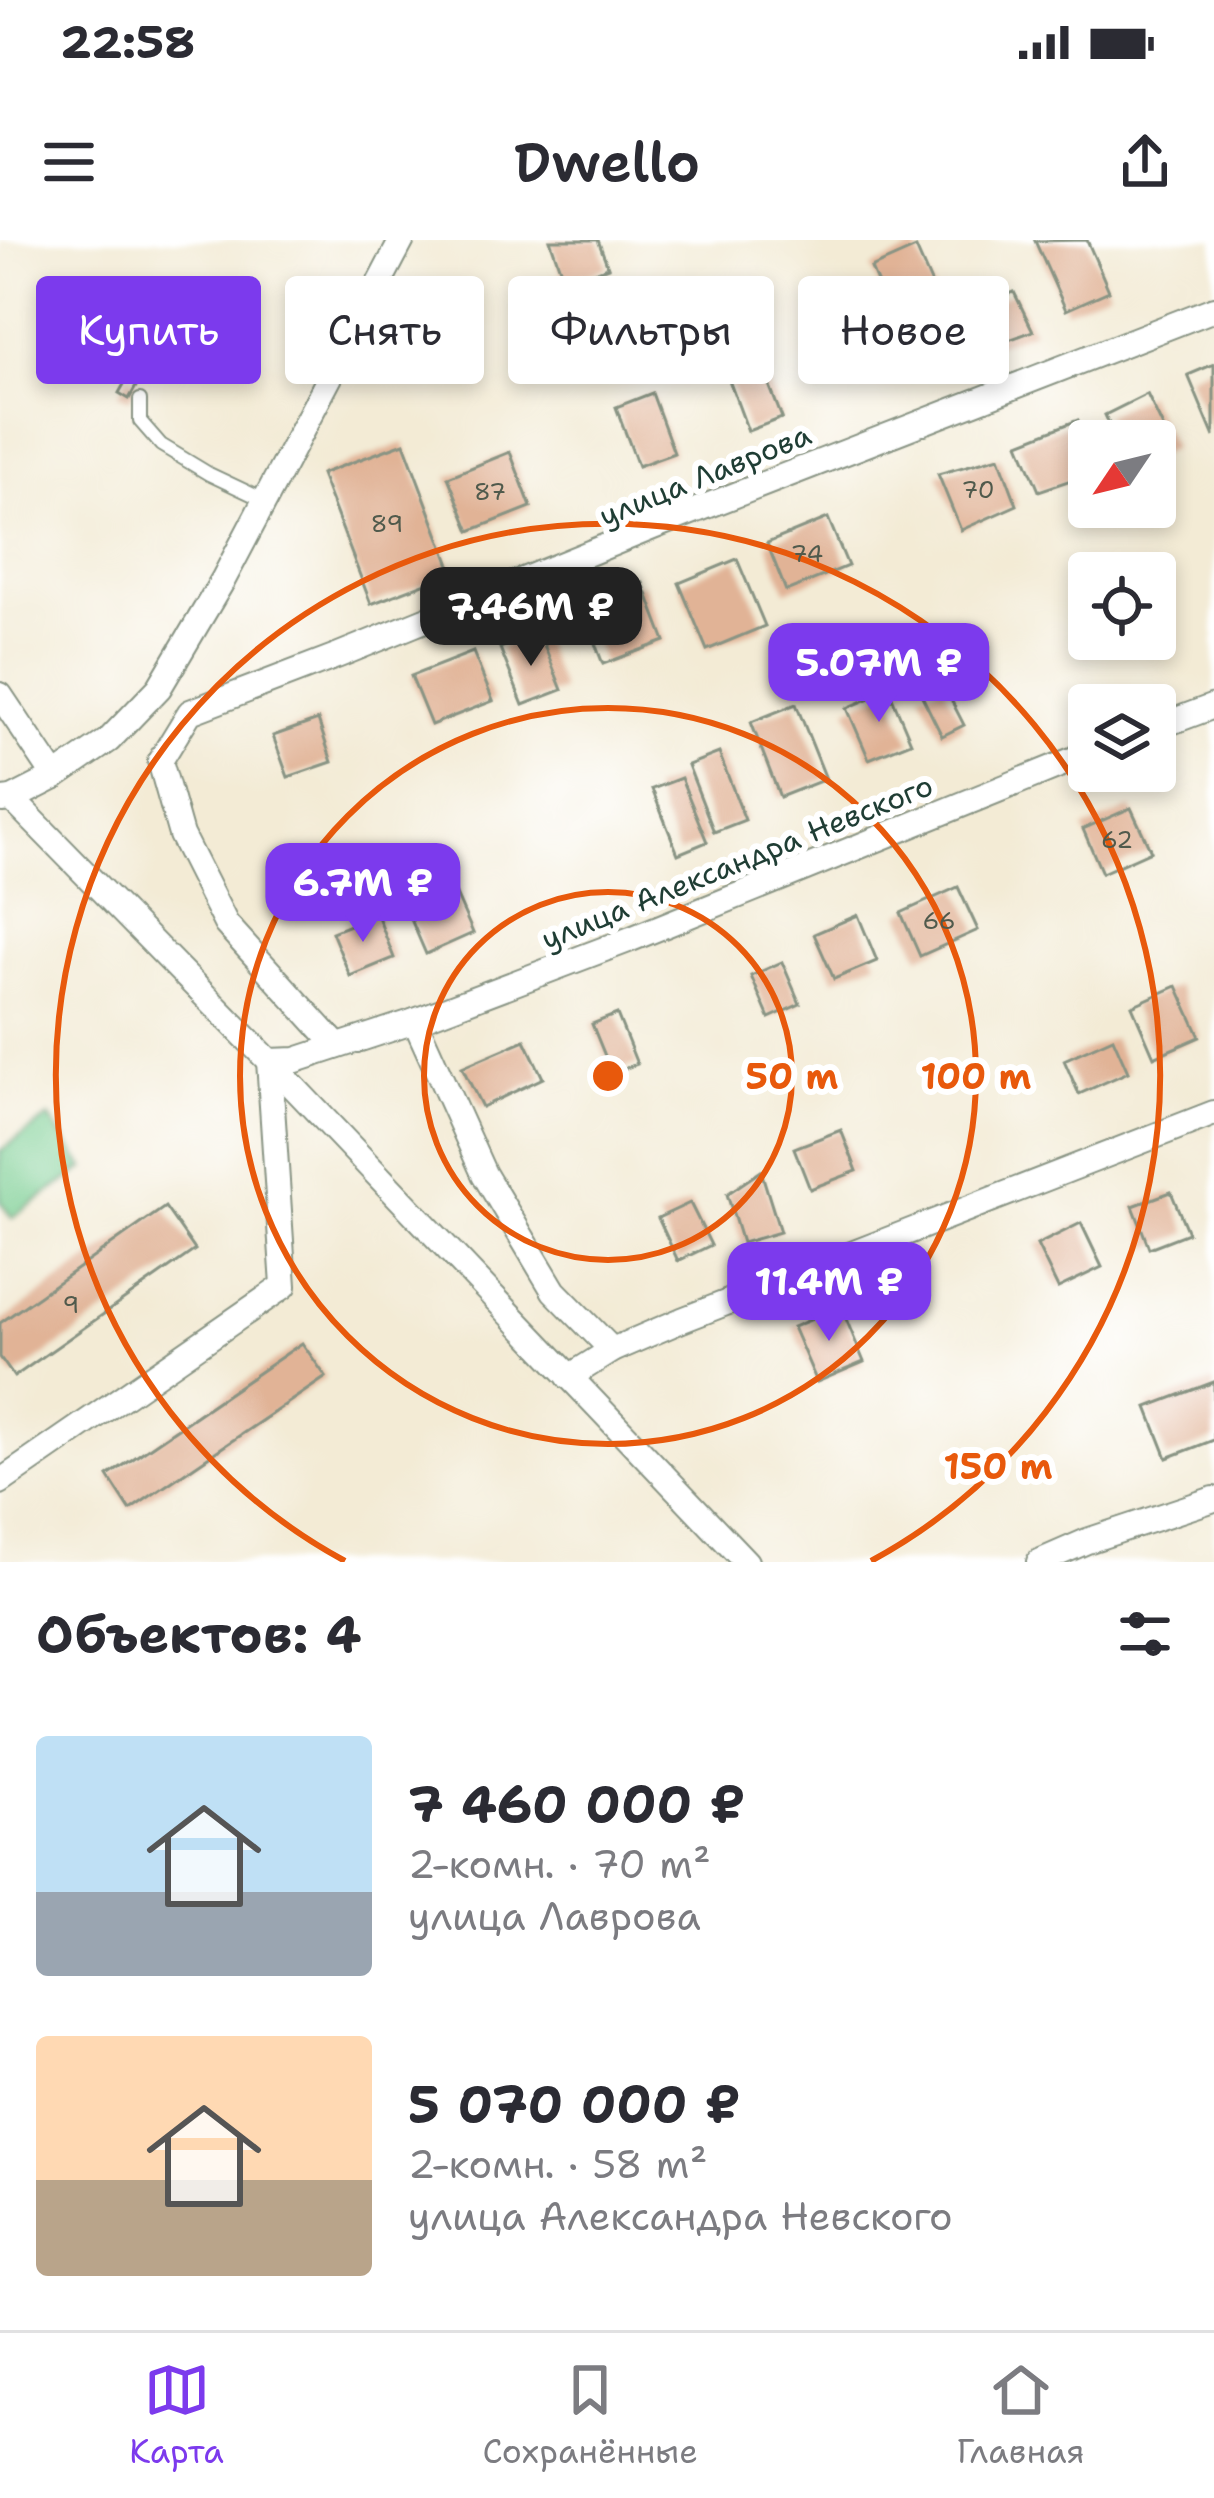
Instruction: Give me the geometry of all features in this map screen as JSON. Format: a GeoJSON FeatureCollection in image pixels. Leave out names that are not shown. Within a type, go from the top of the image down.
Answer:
{"type":"FeatureCollection","features":[{"type":"Feature","properties":{"kind":"street"},"geometry":{"type":"LineString","coordinates":[[402,240],[223,580],[159,688],[109,740],[55,777],[6,799],[269,1060],[746,1562]]}},
{"type":"Feature","properties":{"kind":"street","name":"улица Лаврова"},"geometry":{"type":"LineString","coordinates":[[338,1046],[226,924],[181,836],[160,761],[190,712],[1214,309]]}},
{"type":"Feature","properties":{"kind":"street"},"geometry":{"type":"LineString","coordinates":[[0,695],[55,777]]}},
{"type":"Feature","properties":{"kind":"street"},"geometry":{"type":"LineString","coordinates":[[1176,720],[1214,706]]}},
{"type":"Feature","properties":{"kind":"street","name":"улица Александра Невского"},"geometry":{"type":"LineString","coordinates":[[269,1060],[296,1060],[415,1021],[1068,762]]}},
{"type":"Feature","properties":{"kind":"street"},"geometry":{"type":"LineString","coordinates":[[415,1021],[484,1174],[554,1291],[612,1350]]}},
{"type":"Feature","properties":{"kind":"street"},"geometry":{"type":"LineString","coordinates":[[0,1482],[284,1286],[269,1060]]}},
{"type":"Feature","properties":{"kind":"street"},"geometry":{"type":"LineString","coordinates":[[568,1377],[612,1350],[824,1263],[1214,1113]]}},
{"type":"Feature","properties":{"kind":"street"},"geometry":{"type":"LineString","coordinates":[[1039,1562],[1214,1498]]}},
{"type":"Feature","properties":{"kind":"lane"},"geometry":{"type":"LineString","coordinates":[[140,400],[140,421],[161,445],[265,501]]}},
{"type":"Feature","properties":{"kind":"green space"},"geometry":{"type":"Polygon","coordinates":[[[49,1117],[84,1168],[12,1218],[0,1201],[0,1151],[49,1117]]]}},
{"type":"Feature","properties":{"kind":"building"},"geometry":{"type":"Polygon","coordinates":[[[550,240],[598,240],[608,267],[584,276],[563,276],[550,240]]]}},
{"type":"Feature","properties":{"kind":"building"},"geometry":{"type":"Polygon","coordinates":[[[1087,240],[1109,291],[1066,310],[1035,241],[1087,240]]]}},
{"type":"Feature","properties":{"kind":"building"},"geometry":{"type":"Polygon","coordinates":[[[916,248],[928,276],[874,276],[871,268],[916,248]]]}},
{"type":"Feature","properties":{"kind":"building"},"geometry":{"type":"Polygon","coordinates":[[[1014,292],[1033,331],[1009,340],[1009,294],[1014,292]]]}},
{"type":"Feature","properties":{"kind":"building"},"geometry":{"type":"Polygon","coordinates":[[[1214,364],[1214,437],[1188,375],[1214,364]]]}},
{"type":"Feature","properties":{"kind":"building"},"geometry":{"type":"Polygon","coordinates":[[[124,384],[137,384],[129,399],[119,393],[124,384]]]}},
{"type":"Feature","properties":{"kind":"building"},"geometry":{"type":"Polygon","coordinates":[[[730,384],[769,384],[782,418],[748,431],[730,384]]]}},
{"type":"Feature","properties":{"kind":"building"},"geometry":{"type":"Polygon","coordinates":[[[652,393],[674,453],[638,466],[616,407],[652,393]]]}},
{"type":"Feature","properties":{"kind":"building"},"geometry":{"type":"Polygon","coordinates":[[[1147,394],[1160,420],[1107,420],[1105,415],[1147,394]]]}},
{"type":"Feature","properties":{"kind":"building"},"geometry":{"type":"Polygon","coordinates":[[[1068,424],[1068,481],[1039,491],[1019,443],[1068,424]]]}},
{"type":"Feature","properties":{"kind":"building"},"geometry":{"type":"Polygon","coordinates":[[[404,443],[453,573],[371,604],[321,474],[404,443]]]}},
{"type":"Feature","properties":{"kind":"building"},"geometry":{"type":"Polygon","coordinates":[[[510,452],[531,507],[470,531],[448,477],[510,452]]]}},
{"type":"Feature","properties":{"kind":"building"},"geometry":{"type":"Polygon","coordinates":[[[999,457],[1017,505],[961,530],[938,474],[999,457]]]}},
{"type":"Feature","properties":{"kind":"building"},"geometry":{"type":"Polygon","coordinates":[[[828,518],[848,566],[786,591],[767,543],[828,518]]]}},
{"type":"Feature","properties":{"kind":"building"},"geometry":{"type":"Polygon","coordinates":[[[737,559],[765,626],[707,650],[679,583],[737,559]]]}},
{"type":"Feature","properties":{"kind":"building"},"geometry":{"type":"Polygon","coordinates":[[[643,583],[665,641],[603,664],[581,607],[643,583]]]}},
{"type":"Feature","properties":{"kind":"building"},"geometry":{"type":"Polygon","coordinates":[[[539,632],[562,690],[523,705],[500,648],[539,632]]]}},
{"type":"Feature","properties":{"kind":"building"},"geometry":{"type":"Polygon","coordinates":[[[473,652],[493,701],[431,725],[411,676],[473,652]]]}},
{"type":"Feature","properties":{"kind":"building"},"geometry":{"type":"Polygon","coordinates":[[[944,686],[964,725],[942,736],[920,692],[944,686]]]}},
{"type":"Feature","properties":{"kind":"building"},"geometry":{"type":"Polygon","coordinates":[[[889,690],[911,742],[869,759],[847,708],[889,690]]]}},
{"type":"Feature","properties":{"kind":"building"},"geometry":{"type":"Polygon","coordinates":[[[796,704],[826,779],[780,797],[751,722],[796,704]]]}},
{"type":"Feature","properties":{"kind":"building"},"geometry":{"type":"Polygon","coordinates":[[[318,720],[332,762],[288,777],[273,736],[318,720]]]}},
{"type":"Feature","properties":{"kind":"building"},"geometry":{"type":"Polygon","coordinates":[[[719,753],[745,820],[714,832],[688,765],[719,753]]]}},
{"type":"Feature","properties":{"kind":"building"},"geometry":{"type":"Polygon","coordinates":[[[681,778],[707,842],[678,854],[652,789],[681,778]]]}},
{"type":"Feature","properties":{"kind":"building"},"geometry":{"type":"Polygon","coordinates":[[[1131,808],[1151,851],[1102,873],[1083,829],[1131,808]]]}},
{"type":"Feature","properties":{"kind":"building"},"geometry":{"type":"Polygon","coordinates":[[[448,876],[473,933],[426,954],[401,896],[448,876]]]}},
{"type":"Feature","properties":{"kind":"building"},"geometry":{"type":"Polygon","coordinates":[[[958,887],[978,930],[920,956],[901,913],[958,887]]]}},
{"type":"Feature","properties":{"kind":"building"},"geometry":{"type":"Polygon","coordinates":[[[377,914],[394,958],[350,976],[332,932],[377,914]]]}},
{"type":"Feature","properties":{"kind":"building"},"geometry":{"type":"Polygon","coordinates":[[[858,915],[877,961],[834,979],[814,934],[858,915]]]}},
{"type":"Feature","properties":{"kind":"building"},"geometry":{"type":"Polygon","coordinates":[[[782,962],[800,1004],[769,1018],[751,976],[782,962]]]}},
{"type":"Feature","properties":{"kind":"building"},"geometry":{"type":"Polygon","coordinates":[[[1177,986],[1200,1037],[1154,1057],[1132,1006],[1177,986]]]}},
{"type":"Feature","properties":{"kind":"building"},"geometry":{"type":"Polygon","coordinates":[[[617,1014],[637,1064],[612,1073],[592,1024],[617,1014]]]}},
{"type":"Feature","properties":{"kind":"building"},"geometry":{"type":"Polygon","coordinates":[[[1113,1038],[1128,1072],[1079,1094],[1064,1060],[1113,1038]]]}},
{"type":"Feature","properties":{"kind":"building"},"geometry":{"type":"Polygon","coordinates":[[[525,1040],[543,1078],[482,1107],[462,1067],[525,1040]]]}},
{"type":"Feature","properties":{"kind":"building"},"geometry":{"type":"Polygon","coordinates":[[[841,1130],[857,1171],[810,1189],[794,1148],[841,1130]]]}},
{"type":"Feature","properties":{"kind":"building"},"geometry":{"type":"Polygon","coordinates":[[[761,1171],[780,1232],[742,1243],[727,1194],[761,1171]]]}},
{"type":"Feature","properties":{"kind":"building"},"geometry":{"type":"Polygon","coordinates":[[[1171,1192],[1188,1233],[1149,1248],[1133,1206],[1171,1192]]]}},
{"type":"Feature","properties":{"kind":"building"},"geometry":{"type":"Polygon","coordinates":[[[690,1203],[711,1245],[678,1261],[658,1218],[690,1203]]]}},
{"type":"Feature","properties":{"kind":"building"},"geometry":{"type":"Polygon","coordinates":[[[165,1207],[195,1250],[14,1377],[0,1357],[0,1323],[165,1207]]]}},
{"type":"Feature","properties":{"kind":"building"},"geometry":{"type":"Polygon","coordinates":[[[1081,1223],[1102,1267],[1058,1288],[1037,1245],[1081,1223]]]}},
{"type":"Feature","properties":{"kind":"building"},"geometry":{"type":"Polygon","coordinates":[[[841,1307],[864,1362],[817,1382],[793,1327],[841,1307]]]}},
{"type":"Feature","properties":{"kind":"building"},"geometry":{"type":"Polygon","coordinates":[[[302,1343],[326,1377],[130,1510],[108,1476],[302,1343]]]}},
{"type":"Feature","properties":{"kind":"building"},"geometry":{"type":"Polygon","coordinates":[[[1214,1382],[1214,1440],[1167,1458],[1147,1407],[1214,1382]]]}}]}
